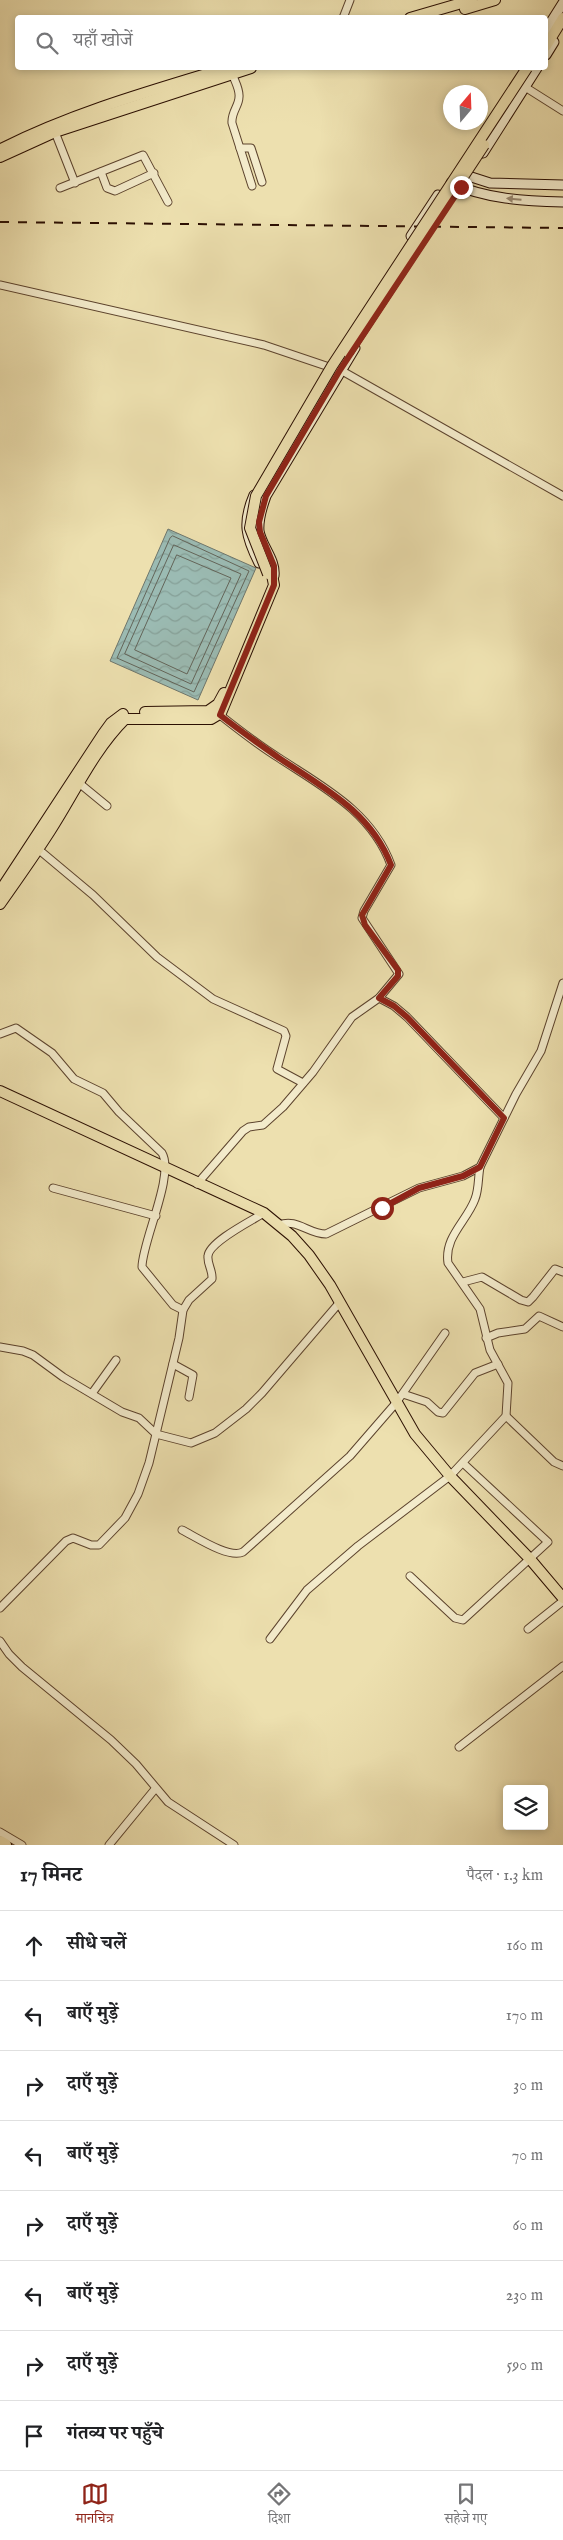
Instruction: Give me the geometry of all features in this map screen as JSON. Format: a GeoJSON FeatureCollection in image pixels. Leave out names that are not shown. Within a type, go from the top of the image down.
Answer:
{"type":"FeatureCollection","features":[{"type":"Feature","properties":{"kind":"highway"},"geometry":{"type":"LineString","coordinates":[[0,1842],[4,1845]]}},
{"type":"Feature","properties":{"kind":"main road"},"geometry":{"type":"LineString","coordinates":[[420,15],[472,0]]}},
{"type":"Feature","properties":{"kind":"main road"},"geometry":{"type":"LineString","coordinates":[[445,15],[495,0]]}},
{"type":"Feature","properties":{"kind":"main road"},"geometry":{"type":"LineString","coordinates":[[548,35],[563,11]]}},
{"type":"Feature","properties":{"kind":"main road"},"geometry":{"type":"LineString","coordinates":[[548,43],[563,18]]}},
{"type":"Feature","properties":{"kind":"main road"},"geometry":{"type":"LineString","coordinates":[[0,150],[54,123],[81,118],[229,70]]}},
{"type":"Feature","properties":{"kind":"main road"},"geometry":{"type":"LineString","coordinates":[[0,904],[116,728],[125,720],[211,719],[220,715],[274,585],[250,528],[256,496],[332,366],[526,70]]}},
{"type":"Feature","properties":{"kind":"main road"},"geometry":{"type":"LineString","coordinates":[[0,891],[112,723],[121,714],[208,710],[218,704],[265,595],[270,575],[256,536],[255,520],[260,499],[337,369],[440,215],[531,70]]}},
{"type":"Feature","properties":{"kind":"main road"},"geometry":{"type":"LineString","coordinates":[[0,157],[81,118]]}},
{"type":"Feature","properties":{"kind":"main road"},"geometry":{"type":"LineString","coordinates":[[0,1091],[264,1213],[279,1225],[309,1255],[340,1302],[400,1398],[415,1434],[450,1476],[530,1559],[563,1599]]}},
{"type":"Feature","properties":{"kind":"street"},"geometry":{"type":"LineString","coordinates":[[343,15],[350,0]]}},
{"type":"Feature","properties":{"kind":"street"},"geometry":{"type":"LineString","coordinates":[[548,27],[563,3]]}},
{"type":"Feature","properties":{"kind":"street"},"geometry":{"type":"LineString","coordinates":[[548,52],[563,26]]}},
{"type":"Feature","properties":{"kind":"street"},"geometry":{"type":"LineString","coordinates":[[229,70],[240,94],[231,116],[252,186]]}},
{"type":"Feature","properties":{"kind":"street"},"geometry":{"type":"LineString","coordinates":[[270,575],[250,543],[246,526],[248,509],[255,490],[328,366],[521,70]]}},
{"type":"Feature","properties":{"kind":"street"},"geometry":{"type":"LineString","coordinates":[[270,575],[274,566],[260,532],[262,508],[275,480],[340,370],[537,70]]}},
{"type":"Feature","properties":{"kind":"street"},"geometry":{"type":"LineString","coordinates":[[525,86],[563,110]]}},
{"type":"Feature","properties":{"kind":"street"},"geometry":{"type":"LineString","coordinates":[[55,132],[74,183]]}},
{"type":"Feature","properties":{"kind":"street"},"geometry":{"type":"LineString","coordinates":[[240,148],[251,148],[262,182]]}},
{"type":"Feature","properties":{"kind":"street"},"geometry":{"type":"LineString","coordinates":[[60,188],[143,155],[168,202]]}},
{"type":"Feature","properties":{"kind":"street"},"geometry":{"type":"LineString","coordinates":[[454,171],[467,178],[497,184],[563,185]]}},
{"type":"Feature","properties":{"kind":"street"},"geometry":{"type":"LineString","coordinates":[[101,172],[107,188],[115,191],[154,173]]}},
{"type":"Feature","properties":{"kind":"street"},"geometry":{"type":"LineString","coordinates":[[447,181],[494,197],[563,202]]}},
{"type":"Feature","properties":{"kind":"street"},"geometry":{"type":"LineString","coordinates":[[0,285],[254,343],[340,370],[460,436],[563,496]]}},
{"type":"Feature","properties":{"kind":"street"},"geometry":{"type":"LineString","coordinates":[[198,1184],[243,1131],[249,1127],[264,1125],[303,1083],[352,1017],[379,998],[398,976],[398,970],[365,925],[362,915],[389,871],[390,862],[367,825],[348,804],[260,745],[220,715]]}},
{"type":"Feature","properties":{"kind":"street"},"geometry":{"type":"LineString","coordinates":[[79,783],[107,806]]}},
{"type":"Feature","properties":{"kind":"street"},"geometry":{"type":"LineString","coordinates":[[38,849],[93,895],[157,957],[212,999],[284,1031],[286,1036],[277,1069],[303,1083]]}},
{"type":"Feature","properties":{"kind":"street"},"geometry":{"type":"LineString","coordinates":[[270,1639],[307,1590],[328,1571],[450,1476],[506,1416],[508,1383],[491,1354],[480,1309],[448,1263],[447,1254],[453,1235],[474,1201],[480,1167],[504,1118],[541,1051],[563,983]]}},
{"type":"Feature","properties":{"kind":"street"},"geometry":{"type":"LineString","coordinates":[[379,998],[394,1006],[407,1017],[504,1118]]}},
{"type":"Feature","properties":{"kind":"street"},"geometry":{"type":"LineString","coordinates":[[0,1034],[12,1028],[20,1029],[52,1053],[74,1079],[103,1093],[119,1112],[162,1153],[164,1168],[156,1216],[142,1267],[173,1305],[183,1310]]}},
{"type":"Feature","properties":{"kind":"street"},"geometry":{"type":"LineString","coordinates":[[279,1225],[290,1222],[315,1232],[332,1232],[419,1188],[463,1176],[480,1167]]}},
{"type":"Feature","properties":{"kind":"street"},"geometry":{"type":"LineString","coordinates":[[53,1188],[156,1216]]}},
{"type":"Feature","properties":{"kind":"street"},"geometry":{"type":"LineString","coordinates":[[0,1608],[66,1541],[73,1538],[95,1546],[106,1540],[133,1505],[149,1463],[173,1364],[183,1310],[189,1300],[212,1279],[208,1257],[212,1247],[264,1213]]}},
{"type":"Feature","properties":{"kind":"street"},"geometry":{"type":"LineString","coordinates":[[463,1282],[482,1277],[521,1300],[528,1302],[554,1269],[563,1272]]}},
{"type":"Feature","properties":{"kind":"street"},"geometry":{"type":"LineString","coordinates":[[0,1347],[23,1351],[33,1355],[63,1377],[93,1392],[122,1412],[139,1418],[156,1434],[191,1443],[214,1433],[262,1394],[340,1302]]}},
{"type":"Feature","properties":{"kind":"street"},"geometry":{"type":"LineString","coordinates":[[486,1338],[498,1333],[525,1329],[539,1316],[563,1327]]}},
{"type":"Feature","properties":{"kind":"street"},"geometry":{"type":"LineString","coordinates":[[182,1530],[228,1553],[238,1554],[243,1552],[350,1456],[400,1398],[445,1333]]}},
{"type":"Feature","properties":{"kind":"street"},"geometry":{"type":"LineString","coordinates":[[93,1392],[116,1360]]}},
{"type":"Feature","properties":{"kind":"street"},"geometry":{"type":"LineString","coordinates":[[173,1364],[193,1376],[189,1397]]}},
{"type":"Feature","properties":{"kind":"street"},"geometry":{"type":"LineString","coordinates":[[400,1398],[427,1402],[438,1412],[443,1413],[475,1373],[498,1364]]}},
{"type":"Feature","properties":{"kind":"street"},"geometry":{"type":"LineString","coordinates":[[506,1416],[554,1462],[563,1466]]}},
{"type":"Feature","properties":{"kind":"street"},"geometry":{"type":"LineString","coordinates":[[410,1576],[455,1618],[463,1620],[546,1544],[548,1540],[463,1463]]}},
{"type":"Feature","properties":{"kind":"street"},"geometry":{"type":"LineString","coordinates":[[528,1629],[563,1599]]}},
{"type":"Feature","properties":{"kind":"street"},"geometry":{"type":"LineString","coordinates":[[0,1641],[9,1654],[22,1667],[80,1714],[136,1764],[155,1789],[182,1813],[234,1845]]}},
{"type":"Feature","properties":{"kind":"street"},"geometry":{"type":"LineString","coordinates":[[459,1747],[563,1666]]}},
{"type":"Feature","properties":{"kind":"street"},"geometry":{"type":"LineString","coordinates":[[109,1845],[155,1789]]}},
{"type":"Feature","properties":{"kind":"street"},"geometry":{"type":"LineString","coordinates":[[0,1832],[22,1845]]}},
{"type":"Feature","properties":{"kind":"water"},"geometry":{"type":"Polygon","coordinates":[[[168,529],[256,568],[198,700],[110,661],[168,529]]]}},
{"type":"Feature","properties":{"kind":"railway"},"geometry":{"type":"LineString","coordinates":[[0,222],[563,228]]}},
{"type":"Feature","properties":{"kind":"route"},"geometry":{"type":"LineString","coordinates":[[382,1208],[419,1188],[448,1181],[476,1170],[484,1163],[504,1118],[399,1009],[379,998],[399,974],[362,918],[364,911],[391,865],[367,825],[348,804],[260,745],[220,715],[274,585],[274,566],[264,544],[259,522],[266,496],[340,370],[461,187]]}}]}
